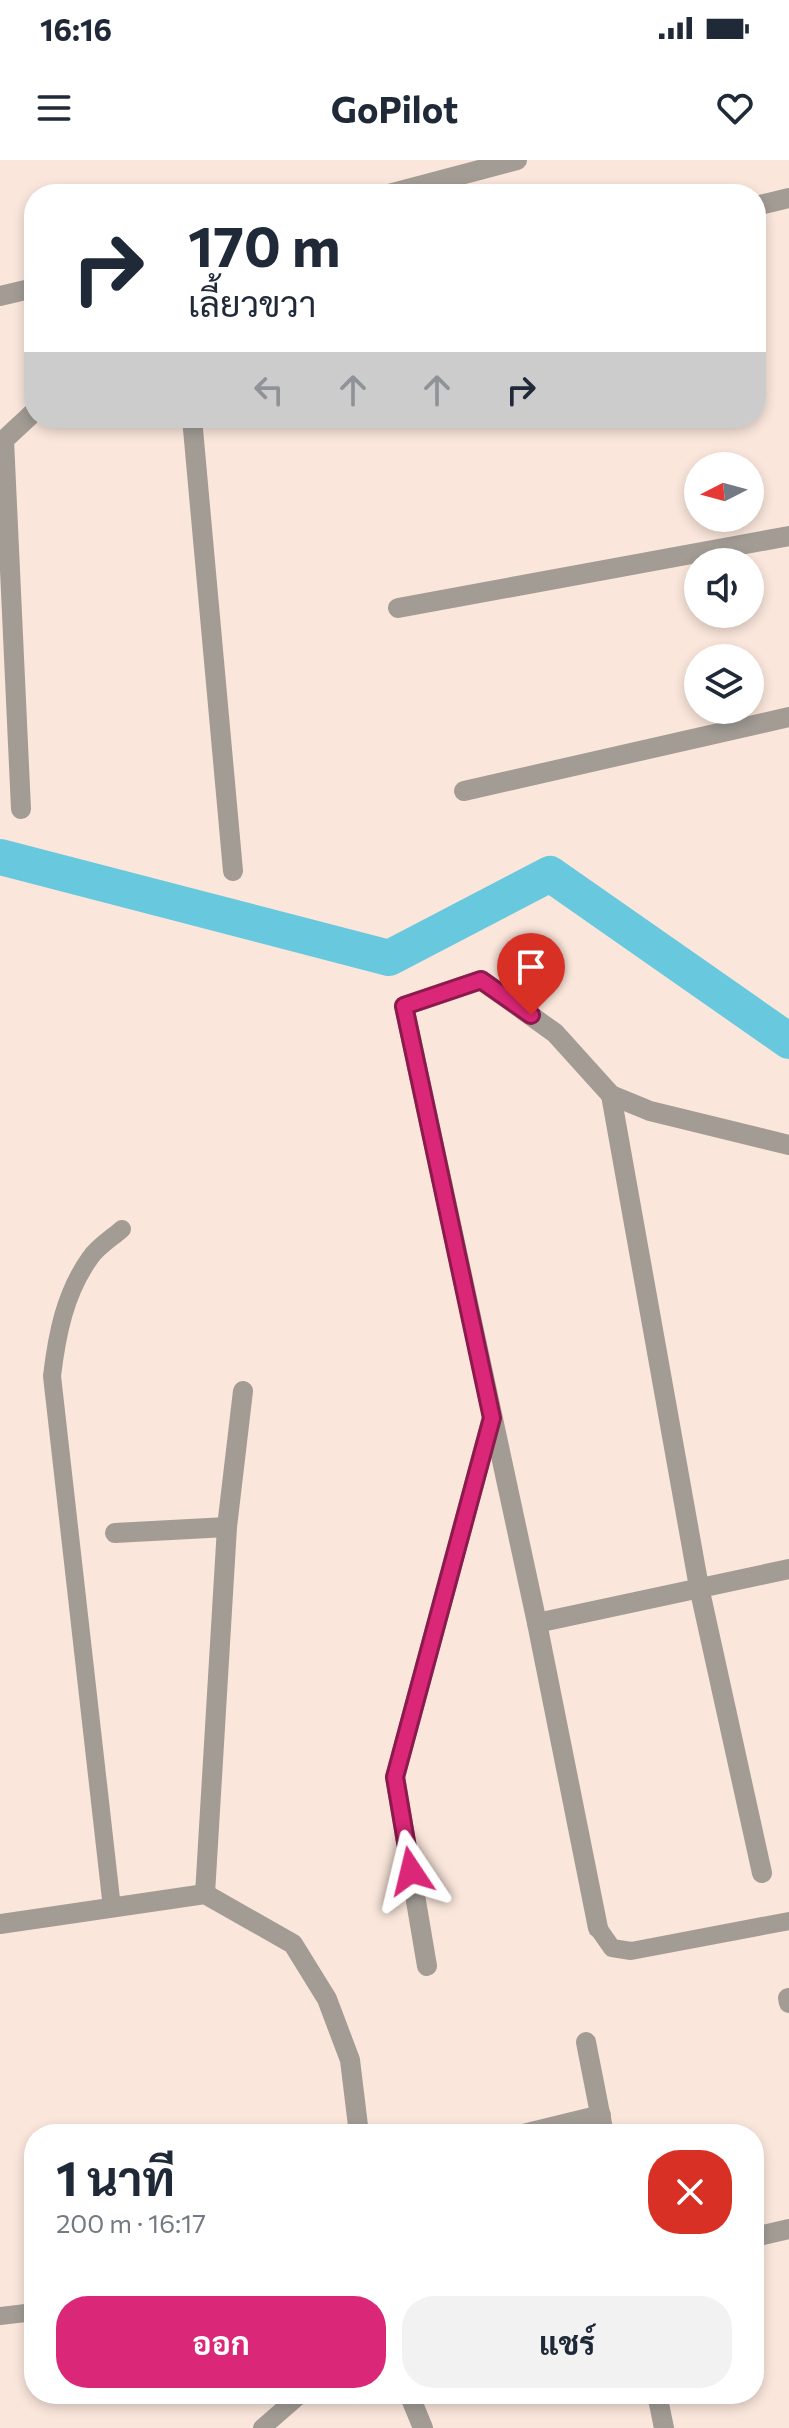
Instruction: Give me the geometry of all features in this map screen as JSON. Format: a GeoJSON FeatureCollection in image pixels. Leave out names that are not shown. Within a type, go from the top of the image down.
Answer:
{"type":"FeatureCollection","features":[{"type":"Feature","properties":{"kind":"street"},"geometry":{"type":"LineString","coordinates":[[427,184],[517,160]]}},
{"type":"Feature","properties":{"kind":"street"},"geometry":{"type":"LineString","coordinates":[[766,204],[789,198]]}},
{"type":"Feature","properties":{"kind":"street"},"geometry":{"type":"LineString","coordinates":[[0,296],[24,290]]}},
{"type":"Feature","properties":{"kind":"street"},"geometry":{"type":"LineString","coordinates":[[21,809],[3,492],[4,440],[24,421]]}},
{"type":"Feature","properties":{"kind":"street"},"geometry":{"type":"LineString","coordinates":[[193,428],[233,871]]}},
{"type":"Feature","properties":{"kind":"street"},"geometry":{"type":"LineString","coordinates":[[398,608],[789,536]]}},
{"type":"Feature","properties":{"kind":"street"},"geometry":{"type":"LineString","coordinates":[[464,791],[789,717]]}},
{"type":"Feature","properties":{"kind":"street"},"geometry":{"type":"LineString","coordinates":[[598,1928],[537,1623],[404,1006],[481,980],[555,1033],[611,1095],[650,1111],[789,1145]]}},
{"type":"Feature","properties":{"kind":"street"},"geometry":{"type":"LineString","coordinates":[[611,1095],[699,1587],[762,1873]]}},
{"type":"Feature","properties":{"kind":"street"},"geometry":{"type":"LineString","coordinates":[[205,1894],[227,1527],[243,1391]]}},
{"type":"Feature","properties":{"kind":"street"},"geometry":{"type":"LineString","coordinates":[[427,1966],[395,1777],[492,1418]]}},
{"type":"Feature","properties":{"kind":"street"},"geometry":{"type":"LineString","coordinates":[[115,1533],[227,1527]]}},
{"type":"Feature","properties":{"kind":"street"},"geometry":{"type":"LineString","coordinates":[[537,1623],[789,1569]]}},
{"type":"Feature","properties":{"kind":"street"},"geometry":{"type":"LineString","coordinates":[[0,1924],[205,1894],[293,1944],[327,1999],[350,2060],[358,2124]]}},
{"type":"Feature","properties":{"kind":"street"},"geometry":{"type":"LineString","coordinates":[[586,2042],[602,2124]]}},
{"type":"Feature","properties":{"kind":"street"},"geometry":{"type":"LineString","coordinates":[[764,2235],[789,2229]]}},
{"type":"Feature","properties":{"kind":"street"},"geometry":{"type":"LineString","coordinates":[[413,2404],[423,2428]]}},
{"type":"Feature","properties":{"kind":"street"},"geometry":{"type":"LineString","coordinates":[[659,2404],[664,2428]]}},
{"type":"Feature","properties":{"kind":"lane"},"geometry":{"type":"LineString","coordinates":[[112,1908],[52,1376],[57,1334],[67,1299],[91,1256],[122,1229]]}},
{"type":"Feature","properties":{"kind":"lane"},"geometry":{"type":"LineString","coordinates":[[598,1928],[612,1948],[631,1951],[789,1921]]}},
{"type":"Feature","properties":{"kind":"lane"},"geometry":{"type":"LineString","coordinates":[[0,2316],[24,2313]]}},
{"type":"Feature","properties":{"kind":"lane"},"geometry":{"type":"LineString","coordinates":[[262,2428],[290,2404]]}},
{"type":"Feature","properties":{"kind":"waterway"},"geometry":{"type":"LineString","coordinates":[[0,857],[389,958],[550,874],[789,1041]]}},
{"type":"Feature","properties":{"kind":"route"},"geometry":{"type":"LineString","coordinates":[[411,1871],[395,1777],[492,1418],[404,1006],[481,980],[531,1015]]}}]}
